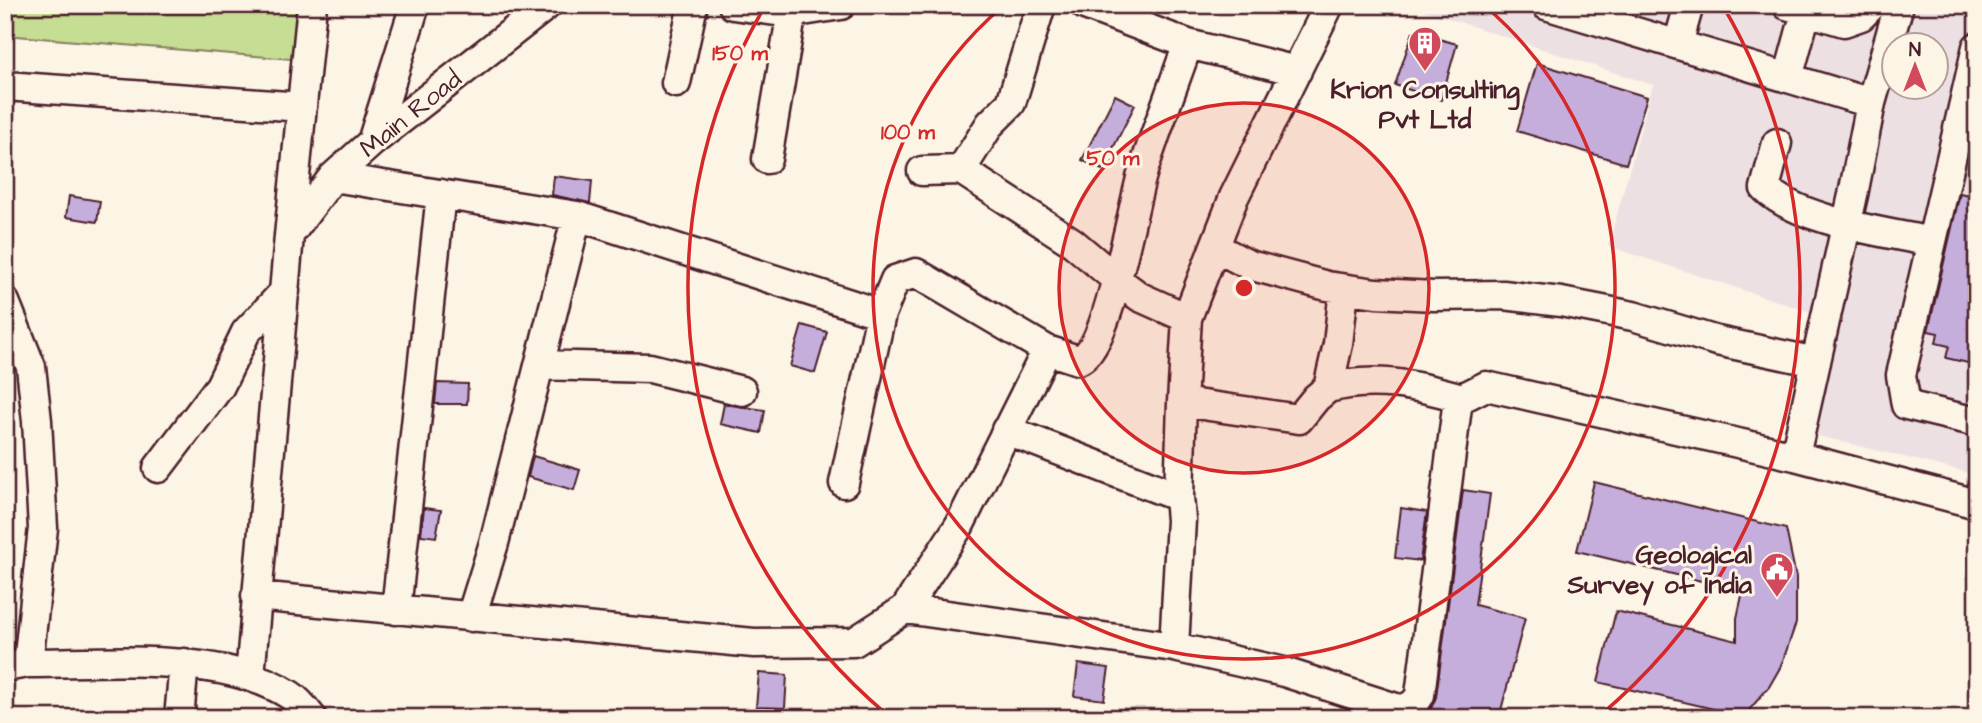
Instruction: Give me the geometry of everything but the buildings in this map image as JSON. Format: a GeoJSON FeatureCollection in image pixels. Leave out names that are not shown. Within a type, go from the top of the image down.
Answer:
{"type":"FeatureCollection","features":[{"type":"Feature","properties":{"kind":"street"},"geometry":{"type":"LineString","coordinates":[[250,676],[312,5]]}},
{"type":"Feature","properties":{"kind":"street"},"geometry":{"type":"LineString","coordinates":[[372,142],[415,5]]}},
{"type":"Feature","properties":{"kind":"street"},"geometry":{"type":"LineString","coordinates":[[676,83],[694,5]]}},
{"type":"Feature","properties":{"kind":"street"},"geometry":{"type":"LineString","coordinates":[[733,5],[792,9],[841,5]]}},
{"type":"Feature","properties":{"kind":"street"},"geometry":{"type":"LineString","coordinates":[[961,170],[989,124],[1011,103],[1041,5]]}},
{"type":"Feature","properties":{"kind":"street"},"geometry":{"type":"LineString","coordinates":[[1086,5],[1188,44],[1297,72]]}},
{"type":"Feature","properties":{"kind":"street"},"geometry":{"type":"LineString","coordinates":[[1174,647],[1187,318],[1234,197],[1329,5]]}},
{"type":"Feature","properties":{"kind":"street"},"geometry":{"type":"LineString","coordinates":[[1678,44],[1689,5]]}},
{"type":"Feature","properties":{"kind":"street"},"geometry":{"type":"LineString","coordinates":[[1788,78],[1797,8],[1844,22],[1861,16],[1872,5]]}},
{"type":"Feature","properties":{"kind":"street"},"geometry":{"type":"LineString","coordinates":[[1795,456],[1871,103],[1899,5]]}},
{"type":"Feature","properties":{"kind":"street","name":"Main Road"},"geometry":{"type":"LineString","coordinates":[[289,236],[333,177],[372,142],[544,6]]}},
{"type":"Feature","properties":{"kind":"street"},"geometry":{"type":"LineString","coordinates":[[1561,8],[1871,103]]}},
{"type":"Feature","properties":{"kind":"street"},"geometry":{"type":"LineString","coordinates":[[767,159],[792,9]]}},
{"type":"Feature","properties":{"kind":"street"},"geometry":{"type":"LineString","coordinates":[[844,483],[881,314],[895,280],[916,272],[1047,351],[1078,359],[1086,356],[1099,332],[1117,280],[1128,244],[1142,174],[1188,44]]}},
{"type":"Feature","properties":{"kind":"street"},"geometry":{"type":"LineString","coordinates":[[1977,47],[1901,375],[1906,405],[1977,422]]}},
{"type":"Feature","properties":{"kind":"street"},"geometry":{"type":"LineString","coordinates":[[5,86],[302,107]]}},
{"type":"Feature","properties":{"kind":"street"},"geometry":{"type":"LineString","coordinates":[[1777,143],[1765,188],[1775,199],[1791,207],[1847,224],[1931,242]]}},
{"type":"Feature","properties":{"kind":"street"},"geometry":{"type":"LineString","coordinates":[[922,171],[961,170],[1072,242],[1140,297],[1187,318]]}},
{"type":"Feature","properties":{"kind":"street"},"geometry":{"type":"LineString","coordinates":[[333,177],[577,215],[881,314]]}},
{"type":"Feature","properties":{"kind":"street"},"geometry":{"type":"LineString","coordinates":[[396,610],[441,194]]}},
{"type":"Feature","properties":{"kind":"street"},"geometry":{"type":"LineString","coordinates":[[471,617],[494,543],[577,215]]}},
{"type":"Feature","properties":{"kind":"street"},"geometry":{"type":"LineString","coordinates":[[1215,247],[1249,265],[1327,286],[1376,293],[1503,295],[1561,302],[1633,316],[1717,341],[1816,362]]}},
{"type":"Feature","properties":{"kind":"street"},"geometry":{"type":"LineString","coordinates":[[1328,388],[1338,344],[1344,289]]}},
{"type":"Feature","properties":{"kind":"street"},"geometry":{"type":"LineString","coordinates":[[158,468],[220,386],[246,332],[285,291]]}},
{"type":"Feature","properties":{"kind":"street"},"geometry":{"type":"LineString","coordinates":[[5,302],[31,367],[43,528],[17,665],[184,663],[250,676],[292,696],[312,718]]}},
{"type":"Feature","properties":{"kind":"street"},"geometry":{"type":"LineString","coordinates":[[256,596],[754,643],[854,642],[905,609],[958,526],[1047,351]]}},
{"type":"Feature","properties":{"kind":"street"},"geometry":{"type":"LineString","coordinates":[[539,365],[650,368],[742,391]]}},
{"type":"Feature","properties":{"kind":"street"},"geometry":{"type":"LineString","coordinates":[[1182,402],[1299,419],[1328,388],[1350,382],[1396,382],[1427,387],[1462,398]]}},
{"type":"Feature","properties":{"kind":"street"},"geometry":{"type":"LineString","coordinates":[[905,609],[1174,647],[1284,672],[1399,709],[1408,708],[1420,695],[1457,407],[1462,398],[1486,386],[1795,456],[1977,504]]}},
{"type":"Feature","properties":{"kind":"street"},"geometry":{"type":"LineString","coordinates":[[1006,430],[1179,497]]}},
{"type":"Feature","properties":{"kind":"street"},"geometry":{"type":"LineString","coordinates":[[179,718],[184,663]]}},
{"type":"Feature","properties":{"kind":"shaded area"},"geometry":{"type":"Polygon","coordinates":[[[1407,5],[1977,5],[1977,475],[1794,430],[1829,318],[1608,246],[1653,85],[1407,5]]]}},
{"type":"Feature","properties":{"kind":"green space"},"geometry":{"type":"Polygon","coordinates":[[[5,5],[308,5],[303,60],[5,35],[5,5]]]}},
{"type":"Feature","properties":{"kind":"place","name":"Krion Consulting Pvt Ltd"},"geometry":{"type":"Point","coordinates":[1425,73]}},
{"type":"Feature","properties":{"kind":"place","name":"Geological Survey of India"},"geometry":{"type":"Point","coordinates":[1777,599]}}]}
